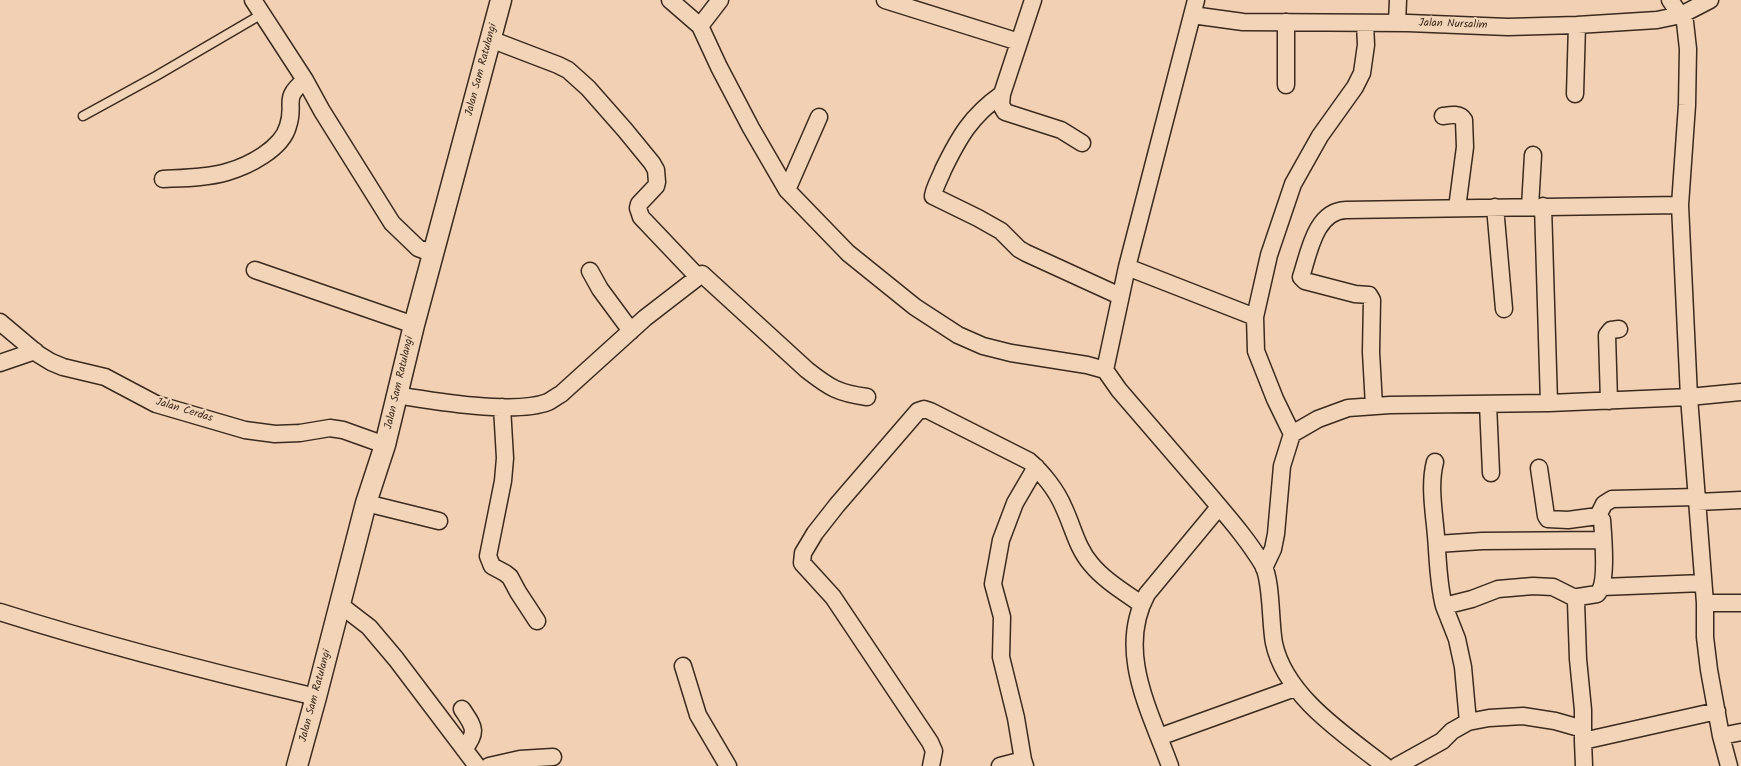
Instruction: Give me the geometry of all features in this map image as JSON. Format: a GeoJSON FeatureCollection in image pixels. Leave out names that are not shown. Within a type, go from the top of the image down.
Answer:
{"type":"FeatureCollection","features":[{"type":"Feature","properties":{"kind":"street"},"geometry":{"type":"LineString","coordinates":[[253,0],[305,80],[392,223],[418,248],[434,254]]}},
{"type":"Feature","properties":{"kind":"street","name":"Jalan Sam Ratulangi"},"geometry":{"type":"LineString","coordinates":[[297,766],[366,503],[385,445],[414,325],[434,254],[463,137],[501,0]]}},
{"type":"Feature","properties":{"kind":"street"},"geometry":{"type":"LineString","coordinates":[[670,0],[700,26],[744,114],[787,190],[848,253],[915,307],[958,335],[983,346],[1010,353],[1087,365],[1105,370],[1119,390],[1244,538],[1264,568],[1277,654],[1286,674],[1295,688],[1303,698],[1341,731],[1385,766]]}},
{"type":"Feature","properties":{"kind":"street"},"geometry":{"type":"LineString","coordinates":[[700,26],[720,0]]}},
{"type":"Feature","properties":{"kind":"street"},"geometry":{"type":"LineString","coordinates":[[885,0],[923,6],[1019,42]]}},
{"type":"Feature","properties":{"kind":"street"},"geometry":{"type":"LineString","coordinates":[[1032,0],[1002,94],[1001,107],[1005,112],[1061,130],[1082,142]]}},
{"type":"Feature","properties":{"kind":"street"},"geometry":{"type":"LineString","coordinates":[[1397,23],[1398,0]]}},
{"type":"Feature","properties":{"kind":"street"},"geometry":{"type":"LineString","coordinates":[[1670,0],[1682,14],[1685,22],[1688,49],[1687,104],[1680,204],[1689,397],[1705,603],[1707,656],[1720,736],[1729,766]]}},
{"type":"Feature","properties":{"kind":"street","name":"Jalan Nursalim"},"geometry":{"type":"LineString","coordinates":[[1194,7],[1243,22],[1397,23],[1508,27],[1577,25],[1657,20],[1682,14],[1710,0]]}},
{"type":"Feature","properties":{"kind":"street"},"geometry":{"type":"LineString","coordinates":[[1105,370],[1127,267],[1194,7]]}},
{"type":"Feature","properties":{"kind":"street"},"geometry":{"type":"LineString","coordinates":[[1286,22],[1286,85]]}},
{"type":"Feature","properties":{"kind":"street"},"geometry":{"type":"LineString","coordinates":[[1292,434],[1275,399],[1256,351],[1255,317],[1269,255],[1293,184],[1320,136],[1355,87],[1362,74],[1366,45],[1365,23]]}},
{"type":"Feature","properties":{"kind":"street"},"geometry":{"type":"LineString","coordinates":[[1575,94],[1577,25]]}},
{"type":"Feature","properties":{"kind":"street"},"geometry":{"type":"LineString","coordinates":[[490,39],[534,55],[568,70],[588,88],[652,163],[657,174],[656,186],[639,204],[638,208],[641,217],[698,277]]}},
{"type":"Feature","properties":{"kind":"street"},"geometry":{"type":"LineString","coordinates":[[163,179],[193,178],[227,172],[252,161],[273,148],[288,128],[292,93],[305,80]]}},
{"type":"Feature","properties":{"kind":"street"},"geometry":{"type":"LineString","coordinates":[[1002,94],[985,106],[962,134],[933,196],[1001,231],[1019,249],[1026,253],[1120,296]]}},
{"type":"Feature","properties":{"kind":"street"},"geometry":{"type":"LineString","coordinates":[[1443,116],[1457,115],[1462,116],[1464,120],[1465,147],[1457,208]]}},
{"type":"Feature","properties":{"kind":"street"},"geometry":{"type":"LineString","coordinates":[[787,190],[819,117]]}},
{"type":"Feature","properties":{"kind":"street"},"geometry":{"type":"LineString","coordinates":[[1534,156],[1549,403]]}},
{"type":"Feature","properties":{"kind":"street"},"geometry":{"type":"LineString","coordinates":[[1374,406],[1371,352],[1372,300],[1369,295],[1355,294],[1302,280],[1301,277],[1314,239],[1324,220],[1335,211],[1680,204]]}},
{"type":"Feature","properties":{"kind":"street"},"geometry":{"type":"LineString","coordinates":[[1495,208],[1504,309]]}},
{"type":"Feature","properties":{"kind":"street"},"geometry":{"type":"LineString","coordinates":[[1127,267],[1255,317]]}},
{"type":"Feature","properties":{"kind":"street"},"geometry":{"type":"LineString","coordinates":[[255,270],[414,325]]}},
{"type":"Feature","properties":{"kind":"street"},"geometry":{"type":"LineString","coordinates":[[590,271],[600,289],[638,325]]}},
{"type":"Feature","properties":{"kind":"street"},"geometry":{"type":"LineString","coordinates":[[397,395],[435,401],[502,407],[526,406],[547,402],[561,394],[638,325],[702,274],[824,384],[844,393],[867,396]]}},
{"type":"Feature","properties":{"kind":"street","name":"Jalan Cerdas"},"geometry":{"type":"LineString","coordinates":[[0,322],[35,351],[51,362],[63,367],[105,377],[156,404],[245,430],[275,434],[300,433],[330,428],[343,430],[385,445]]}},
{"type":"Feature","properties":{"kind":"street"},"geometry":{"type":"LineString","coordinates":[[1609,401],[1607,334],[1611,330],[1619,329]]}},
{"type":"Feature","properties":{"kind":"street"},"geometry":{"type":"LineString","coordinates":[[0,363],[35,351]]}},
{"type":"Feature","properties":{"kind":"street"},"geometry":{"type":"LineString","coordinates":[[1264,568],[1273,549],[1276,534],[1282,466],[1292,434],[1318,419],[1348,408],[1374,406],[1609,401],[1689,397],[1741,392]]}},
{"type":"Feature","properties":{"kind":"street"},"geometry":{"type":"LineString","coordinates":[[1488,404],[1491,472]]}},
{"type":"Feature","properties":{"kind":"street"},"geometry":{"type":"LineString","coordinates":[[502,407],[505,458],[503,481],[488,556],[492,566],[505,572],[510,577],[537,621]]}},
{"type":"Feature","properties":{"kind":"street"},"geometry":{"type":"LineString","coordinates":[[931,766],[934,751],[930,742],[833,597],[802,563],[803,553],[815,533],[837,505],[921,409],[930,411],[1020,455],[1036,468],[1064,507],[1076,540],[1091,564],[1117,587],[1141,604]]}},
{"type":"Feature","properties":{"kind":"street"},"geometry":{"type":"LineString","coordinates":[[1435,462],[1432,478],[1440,582],[1444,606],[1457,639],[1463,666],[1468,722]]}},
{"type":"Feature","properties":{"kind":"street"},"geometry":{"type":"LineString","coordinates":[[1000,766],[1024,763],[1016,718],[1001,657],[1002,617],[993,584],[1001,540],[1015,503],[1036,468]]}},
{"type":"Feature","properties":{"kind":"street"},"geometry":{"type":"LineString","coordinates":[[1538,468],[1545,514],[1548,519],[1568,520],[1598,516]]}},
{"type":"Feature","properties":{"kind":"street"},"geometry":{"type":"LineString","coordinates":[[1598,516],[1604,504],[1612,499],[1741,500]]}},
{"type":"Feature","properties":{"kind":"street"},"geometry":{"type":"LineString","coordinates":[[366,503],[439,521]]}},
{"type":"Feature","properties":{"kind":"street"},"geometry":{"type":"LineString","coordinates":[[1170,766],[1146,704],[1135,666],[1134,641],[1136,623],[1141,604],[1147,594],[1219,507]]}},
{"type":"Feature","properties":{"kind":"street"},"geometry":{"type":"LineString","coordinates":[[1577,599],[1582,596],[1596,594],[1600,592],[1602,587],[1602,520],[1598,516]]}},
{"type":"Feature","properties":{"kind":"street"},"geometry":{"type":"LineString","coordinates":[[1437,544],[1489,541],[1603,540]]}},
{"type":"Feature","properties":{"kind":"street"},"geometry":{"type":"LineString","coordinates":[[1602,587],[1703,582]]}},
{"type":"Feature","properties":{"kind":"street"},"geometry":{"type":"LineString","coordinates":[[1444,606],[1472,599],[1498,589],[1533,586],[1553,586],[1577,599]]}},
{"type":"Feature","properties":{"kind":"street"},"geometry":{"type":"LineString","coordinates":[[1577,599],[1577,641],[1584,710],[1584,766]]}},
{"type":"Feature","properties":{"kind":"street"},"geometry":{"type":"LineString","coordinates":[[1705,603],[1741,603]]}},
{"type":"Feature","properties":{"kind":"street"},"geometry":{"type":"LineString","coordinates":[[339,604],[373,633],[396,659],[477,766]]}},
{"type":"Feature","properties":{"kind":"street"},"geometry":{"type":"LineString","coordinates":[[0,612],[247,681],[316,697]]}},
{"type":"Feature","properties":{"kind":"street"},"geometry":{"type":"LineString","coordinates":[[683,666],[698,715],[728,766]]}},
{"type":"Feature","properties":{"kind":"street"},"geometry":{"type":"LineString","coordinates":[[1159,737],[1295,688]]}},
{"type":"Feature","properties":{"kind":"street"},"geometry":{"type":"LineString","coordinates":[[462,709],[471,723],[474,732],[472,738],[464,749]]}},
{"type":"Feature","properties":{"kind":"street"},"geometry":{"type":"LineString","coordinates":[[1397,766],[1442,740],[1452,731],[1468,722],[1489,718],[1524,716],[1555,721],[1583,735],[1717,711]]}},
{"type":"Feature","properties":{"kind":"street"},"geometry":{"type":"LineString","coordinates":[[1720,736],[1741,732]]}},
{"type":"Feature","properties":{"kind":"street"},"geometry":{"type":"LineString","coordinates":[[490,766],[520,759],[553,757]]}},
{"type":"Feature","properties":{"kind":"lane"},"geometry":{"type":"LineString","coordinates":[[83,116],[156,76],[262,14]]}}]}
